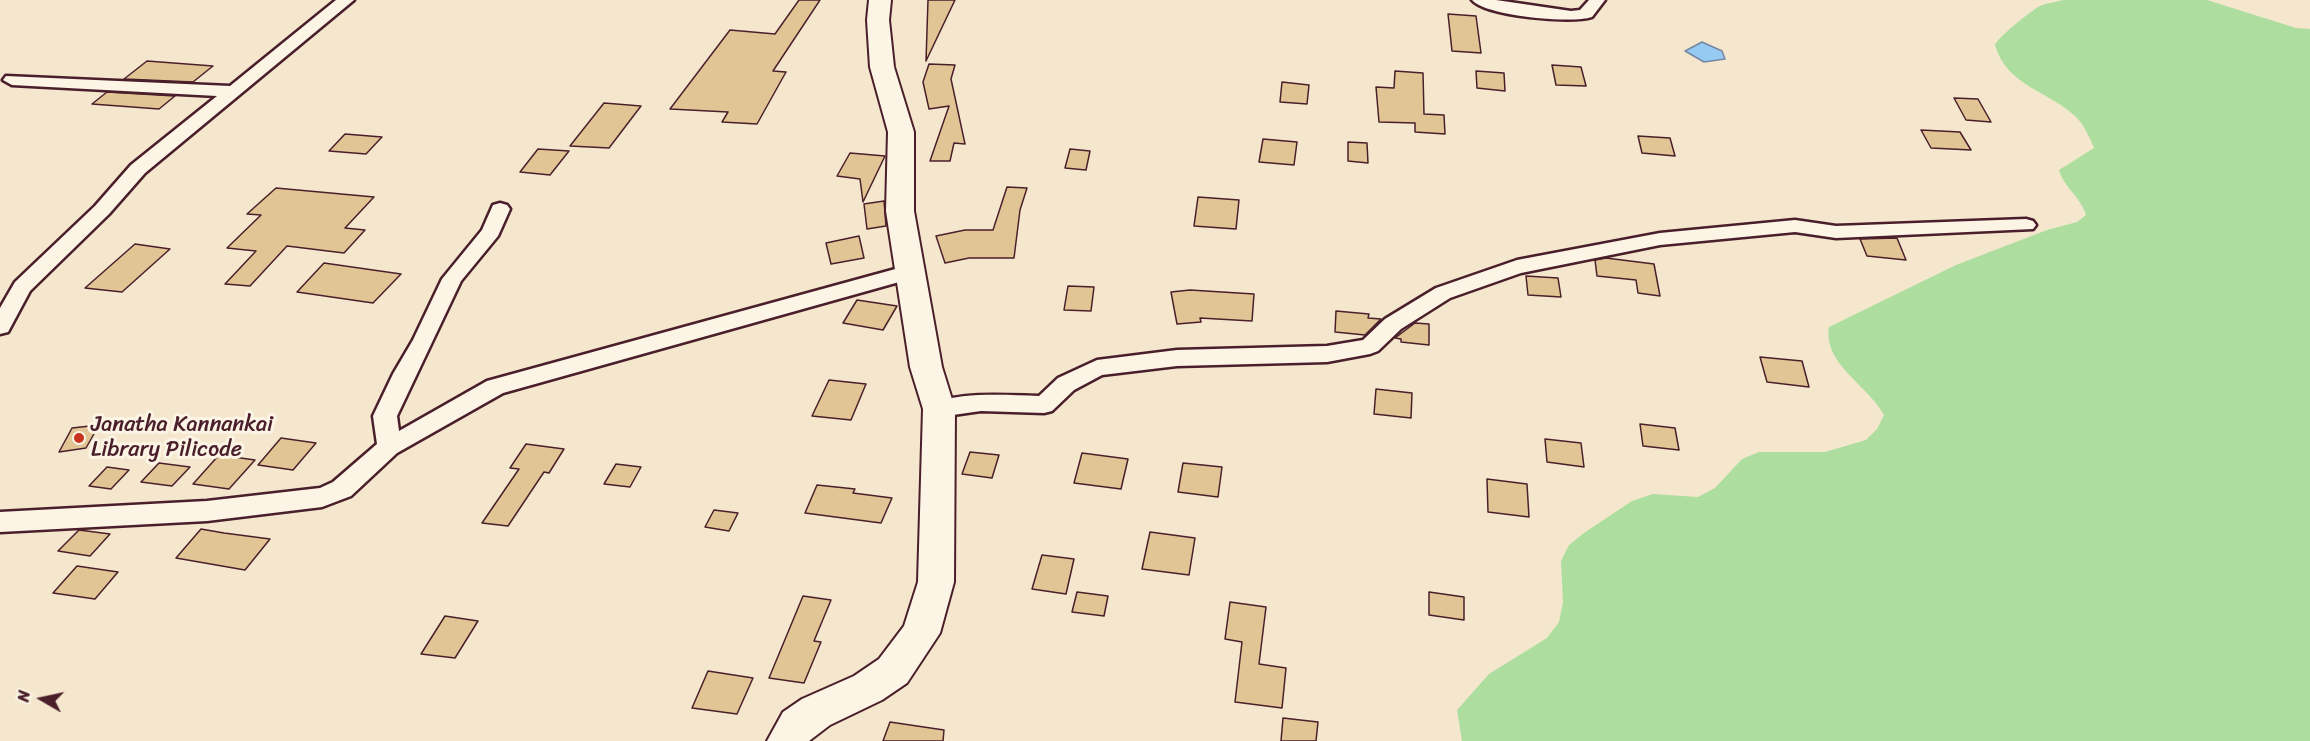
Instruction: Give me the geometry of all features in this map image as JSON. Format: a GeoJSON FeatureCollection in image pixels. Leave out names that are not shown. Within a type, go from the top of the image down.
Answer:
{"type":"FeatureCollection","features":[{"type":"Feature","properties":{"kind":"street"},"geometry":{"type":"LineString","coordinates":[[0,327],[22,287],[102,210],[138,169],[231,91],[346,0]]}},
{"type":"Feature","properties":{"kind":"street"},"geometry":{"type":"LineString","coordinates":[[788,741],[797,725],[816,712],[868,688],[892,671],[921,633],[936,582],[939,409],[926,367],[900,211],[901,132],[882,67],[878,20],[880,0]]}},
{"type":"Feature","properties":{"kind":"street"},"geometry":{"type":"LineString","coordinates":[[1480,0],[1509,9],[1580,15],[1591,10],[1597,0]]}},
{"type":"Feature","properties":{"kind":"street"},"geometry":{"type":"LineString","coordinates":[[4,82],[231,91]]}},
{"type":"Feature","properties":{"kind":"street"},"geometry":{"type":"LineString","coordinates":[[389,447],[385,416],[404,374],[424,340],[452,279],[491,232],[500,209]]}},
{"type":"Feature","properties":{"kind":"street"},"geometry":{"type":"LineString","coordinates":[[939,409],[981,403],[1044,405],[1066,384],[1097,368],[1143,360],[1282,357],[1327,354],[1370,346],[1393,324],[1443,293],[1517,267],[1660,238],[1795,226],[1836,232],[2026,225]]}},
{"type":"Feature","properties":{"kind":"street"},"geometry":{"type":"LineString","coordinates":[[0,522],[207,511],[322,497],[342,489],[389,447],[495,387],[910,272]]}},
{"type":"Feature","properties":{"kind":"green space"},"geometry":{"type":"Polygon","coordinates":[[[2064,0],[2207,0],[2296,28],[2310,29],[2310,741],[1462,741],[1457,710],[1489,674],[1547,638],[1559,622],[1563,602],[1561,561],[1569,545],[1632,501],[1653,494],[1698,497],[1715,488],[1742,459],[1759,452],[1825,452],[1866,440],[1877,429],[1884,415],[1877,404],[1848,374],[1833,352],[1829,340],[1829,327],[1956,265],[2047,230],[2077,222],[2086,215],[2059,170],[2094,148],[2086,131],[2078,119],[2064,107],[2029,86],[2008,69],[2000,59],[1995,45],[2008,30],[2036,8],[2064,0]]]}},
{"type":"Feature","properties":{"kind":"water"},"geometry":{"type":"Polygon","coordinates":[[[1702,42],[1722,51],[1725,59],[1704,62],[1685,51],[1702,42]]]}},
{"type":"Feature","properties":{"kind":"building"},"geometry":{"type":"Polygon","coordinates":[[[799,0],[820,0],[773,71],[786,72],[757,124],[722,122],[728,112],[670,109],[730,30],[775,34],[799,0]]]}},
{"type":"Feature","properties":{"kind":"building"},"geometry":{"type":"Polygon","coordinates":[[[928,0],[955,0],[926,61],[928,0]]]}},
{"type":"Feature","properties":{"kind":"building"},"geometry":{"type":"Polygon","coordinates":[[[1448,14],[1476,16],[1481,53],[1452,51],[1448,14]]]}},
{"type":"Feature","properties":{"kind":"building"},"geometry":{"type":"Polygon","coordinates":[[[147,61],[213,66],[193,82],[124,79],[147,61]]]}},
{"type":"Feature","properties":{"kind":"building"},"geometry":{"type":"Polygon","coordinates":[[[929,64],[955,65],[951,79],[965,144],[954,143],[950,161],[930,161],[949,106],[929,109],[923,82],[929,64]]]}},
{"type":"Feature","properties":{"kind":"building"},"geometry":{"type":"Polygon","coordinates":[[[1552,65],[1581,67],[1586,86],[1556,85],[1552,65]]]}},
{"type":"Feature","properties":{"kind":"building"},"geometry":{"type":"Polygon","coordinates":[[[1395,71],[1423,73],[1424,114],[1444,115],[1445,134],[1415,132],[1415,123],[1379,122],[1376,87],[1394,88],[1395,71]]]}},
{"type":"Feature","properties":{"kind":"building"},"geometry":{"type":"Polygon","coordinates":[[[1476,71],[1504,73],[1505,91],[1477,88],[1476,71]]]}},
{"type":"Feature","properties":{"kind":"building"},"geometry":{"type":"Polygon","coordinates":[[[1282,82],[1309,85],[1307,104],[1280,102],[1282,82]]]}},
{"type":"Feature","properties":{"kind":"building"},"geometry":{"type":"Polygon","coordinates":[[[107,92],[175,96],[159,109],[92,104],[107,92]]]}},
{"type":"Feature","properties":{"kind":"building"},"geometry":{"type":"Polygon","coordinates":[[[1954,98],[1978,99],[1991,122],[1966,120],[1954,98]]]}},
{"type":"Feature","properties":{"kind":"building"},"geometry":{"type":"Polygon","coordinates":[[[604,103],[641,106],[609,148],[570,146],[604,103]]]}},
{"type":"Feature","properties":{"kind":"building"},"geometry":{"type":"Polygon","coordinates":[[[1921,130],[1960,132],[1971,150],[1931,148],[1921,130]]]}},
{"type":"Feature","properties":{"kind":"building"},"geometry":{"type":"Polygon","coordinates":[[[345,134],[382,137],[366,154],[329,151],[345,134]]]}},
{"type":"Feature","properties":{"kind":"building"},"geometry":{"type":"Polygon","coordinates":[[[1638,136],[1670,138],[1675,156],[1642,153],[1638,136]]]}},
{"type":"Feature","properties":{"kind":"building"},"geometry":{"type":"Polygon","coordinates":[[[1263,139],[1297,142],[1294,165],[1259,162],[1263,139]]]}},
{"type":"Feature","properties":{"kind":"building"},"geometry":{"type":"Polygon","coordinates":[[[1348,142],[1367,143],[1368,163],[1348,161],[1348,142]]]}},
{"type":"Feature","properties":{"kind":"building"},"geometry":{"type":"Polygon","coordinates":[[[538,149],[569,151],[550,175],[520,172],[538,149]]]}},
{"type":"Feature","properties":{"kind":"building"},"geometry":{"type":"Polygon","coordinates":[[[1070,149],[1090,151],[1086,170],[1065,168],[1070,149]]]}},
{"type":"Feature","properties":{"kind":"building"},"geometry":{"type":"Polygon","coordinates":[[[850,153],[885,156],[863,202],[860,179],[837,176],[850,153]]]}},
{"type":"Feature","properties":{"kind":"building"},"geometry":{"type":"Polygon","coordinates":[[[1007,187],[1027,188],[1020,210],[1014,258],[969,258],[945,263],[936,236],[965,230],[993,230],[1007,187]]]}},
{"type":"Feature","properties":{"kind":"building"},"geometry":{"type":"Polygon","coordinates":[[[276,188],[374,197],[345,228],[365,230],[344,253],[287,246],[250,286],[225,284],[256,251],[227,248],[261,215],[247,214],[276,188]]]}},
{"type":"Feature","properties":{"kind":"building"},"geometry":{"type":"Polygon","coordinates":[[[1198,197],[1239,200],[1236,229],[1194,226],[1198,197]]]}},
{"type":"Feature","properties":{"kind":"building"},"geometry":{"type":"Polygon","coordinates":[[[884,201],[886,226],[867,229],[864,204],[884,201]]]}},
{"type":"Feature","properties":{"kind":"building"},"geometry":{"type":"Polygon","coordinates":[[[859,236],[864,258],[831,264],[826,243],[859,236]]]}},
{"type":"Feature","properties":{"kind":"building"},"geometry":{"type":"Polygon","coordinates":[[[1897,238],[1906,260],[1867,256],[1860,239],[1897,238]]]}},
{"type":"Feature","properties":{"kind":"building"},"geometry":{"type":"Polygon","coordinates":[[[135,244],[170,249],[122,292],[85,288],[135,244]]]}},
{"type":"Feature","properties":{"kind":"building"},"geometry":{"type":"Polygon","coordinates":[[[1606,258],[1654,264],[1660,296],[1638,293],[1636,280],[1597,276],[1595,260],[1606,258]]]}},
{"type":"Feature","properties":{"kind":"building"},"geometry":{"type":"Polygon","coordinates":[[[324,263],[401,274],[373,303],[297,292],[324,263]]]}},
{"type":"Feature","properties":{"kind":"building"},"geometry":{"type":"Polygon","coordinates":[[[1526,276],[1558,278],[1561,297],[1528,295],[1526,276]]]}},
{"type":"Feature","properties":{"kind":"building"},"geometry":{"type":"Polygon","coordinates":[[[1068,286],[1094,287],[1091,311],[1064,310],[1068,286]]]}},
{"type":"Feature","properties":{"kind":"building"},"geometry":{"type":"Polygon","coordinates":[[[1190,290],[1254,294],[1252,321],[1200,318],[1201,322],[1177,324],[1171,292],[1190,290]]]}},
{"type":"Feature","properties":{"kind":"building"},"geometry":{"type":"Polygon","coordinates":[[[857,300],[897,306],[883,330],[843,323],[857,300]]]}},
{"type":"Feature","properties":{"kind":"building"},"geometry":{"type":"Polygon","coordinates":[[[1336,311],[1369,314],[1368,318],[1381,319],[1365,335],[1335,332],[1336,311]]]}},
{"type":"Feature","properties":{"kind":"building"},"geometry":{"type":"Polygon","coordinates":[[[1415,323],[1429,324],[1429,345],[1401,342],[1401,339],[1395,338],[1415,323]]]}},
{"type":"Feature","properties":{"kind":"building"},"geometry":{"type":"Polygon","coordinates":[[[1760,357],[1802,361],[1809,387],[1767,382],[1760,357]]]}},
{"type":"Feature","properties":{"kind":"building"},"geometry":{"type":"Polygon","coordinates":[[[829,380],[866,384],[851,420],[812,416],[829,380]]]}},
{"type":"Feature","properties":{"kind":"building"},"geometry":{"type":"Polygon","coordinates":[[[1376,389],[1412,393],[1411,418],[1374,414],[1376,389]]]}},
{"type":"Feature","properties":{"kind":"building"},"geometry":{"type":"Polygon","coordinates":[[[1640,424],[1675,428],[1679,450],[1643,446],[1640,424]]]}},
{"type":"Feature","properties":{"kind":"building","name":"Janatha Kannankai Library Pilicode"},"geometry":{"type":"Polygon","coordinates":[[[99,425],[86,448],[59,452],[72,428],[99,425]]]}},
{"type":"Feature","properties":{"kind":"building"},"geometry":{"type":"Polygon","coordinates":[[[281,438],[316,443],[293,470],[258,465],[281,438]]]}},
{"type":"Feature","properties":{"kind":"building"},"geometry":{"type":"Polygon","coordinates":[[[1545,439],[1581,443],[1584,467],[1547,462],[1545,439]]]}},
{"type":"Feature","properties":{"kind":"building"},"geometry":{"type":"Polygon","coordinates":[[[526,444],[564,449],[549,473],[544,472],[508,526],[482,523],[519,469],[510,468],[526,444]]]}},
{"type":"Feature","properties":{"kind":"building"},"geometry":{"type":"Polygon","coordinates":[[[970,452],[999,455],[992,478],[962,474],[970,452]]]}},
{"type":"Feature","properties":{"kind":"building"},"geometry":{"type":"Polygon","coordinates":[[[1082,453],[1128,459],[1121,489],[1074,483],[1082,453]]]}},
{"type":"Feature","properties":{"kind":"building"},"geometry":{"type":"Polygon","coordinates":[[[219,455],[255,460],[229,489],[193,484],[219,455]]]}},
{"type":"Feature","properties":{"kind":"building"},"geometry":{"type":"Polygon","coordinates":[[[159,463],[190,467],[172,486],[141,482],[159,463]]]}},
{"type":"Feature","properties":{"kind":"building"},"geometry":{"type":"Polygon","coordinates":[[[1183,463],[1222,467],[1218,497],[1178,492],[1183,463]]]}},
{"type":"Feature","properties":{"kind":"building"},"geometry":{"type":"Polygon","coordinates":[[[616,464],[641,467],[630,487],[604,484],[616,464]]]}},
{"type":"Feature","properties":{"kind":"building"},"geometry":{"type":"Polygon","coordinates":[[[107,467],[129,470],[111,489],[89,486],[107,467]]]}},
{"type":"Feature","properties":{"kind":"building"},"geometry":{"type":"Polygon","coordinates":[[[1487,479],[1527,484],[1529,517],[1488,512],[1487,479]]]}},
{"type":"Feature","properties":{"kind":"building"},"geometry":{"type":"Polygon","coordinates":[[[817,485],[855,489],[853,493],[892,498],[881,523],[805,513],[817,485]]]}},
{"type":"Feature","properties":{"kind":"building"},"geometry":{"type":"Polygon","coordinates":[[[714,510],[738,513],[729,531],[705,527],[714,510]]]}},
{"type":"Feature","properties":{"kind":"building"},"geometry":{"type":"Polygon","coordinates":[[[201,529],[270,539],[245,570],[176,558],[201,529]]]}},
{"type":"Feature","properties":{"kind":"building"},"geometry":{"type":"Polygon","coordinates":[[[79,530],[110,534],[90,556],[58,551],[79,530]]]}},
{"type":"Feature","properties":{"kind":"building"},"geometry":{"type":"Polygon","coordinates":[[[1150,532],[1195,538],[1189,575],[1142,569],[1150,532]]]}},
{"type":"Feature","properties":{"kind":"building"},"geometry":{"type":"Polygon","coordinates":[[[1042,555],[1074,559],[1066,594],[1032,589],[1042,555]]]}},
{"type":"Feature","properties":{"kind":"building"},"geometry":{"type":"Polygon","coordinates":[[[77,566],[118,572],[95,599],[53,593],[77,566]]]}},
{"type":"Feature","properties":{"kind":"building"},"geometry":{"type":"Polygon","coordinates":[[[1077,592],[1108,596],[1104,616],[1072,612],[1077,592]]]}},
{"type":"Feature","properties":{"kind":"building"},"geometry":{"type":"Polygon","coordinates":[[[1429,592],[1464,597],[1464,620],[1429,615],[1429,592]]]}},
{"type":"Feature","properties":{"kind":"building"},"geometry":{"type":"Polygon","coordinates":[[[803,596],[831,600],[814,641],[821,642],[804,683],[769,678],[803,596]]]}},
{"type":"Feature","properties":{"kind":"building"},"geometry":{"type":"Polygon","coordinates":[[[1230,602],[1266,607],[1259,664],[1286,668],[1282,708],[1235,702],[1242,642],[1225,639],[1230,602]]]}},
{"type":"Feature","properties":{"kind":"building"},"geometry":{"type":"Polygon","coordinates":[[[445,616],[478,621],[455,658],[421,654],[445,616]]]}},
{"type":"Feature","properties":{"kind":"building"},"geometry":{"type":"Polygon","coordinates":[[[708,671],[753,678],[737,714],[692,708],[708,671]]]}},
{"type":"Feature","properties":{"kind":"building"},"geometry":{"type":"Polygon","coordinates":[[[1283,718],[1318,722],[1316,741],[1281,741],[1283,718]]]}},
{"type":"Feature","properties":{"kind":"building"},"geometry":{"type":"Polygon","coordinates":[[[890,722],[944,730],[943,741],[883,741],[890,722]]]}},
{"type":"Feature","properties":{"kind":"place","name":"Janatha Kannankai Library Pilicode"},"geometry":{"type":"Point","coordinates":[79,438]}}]}
